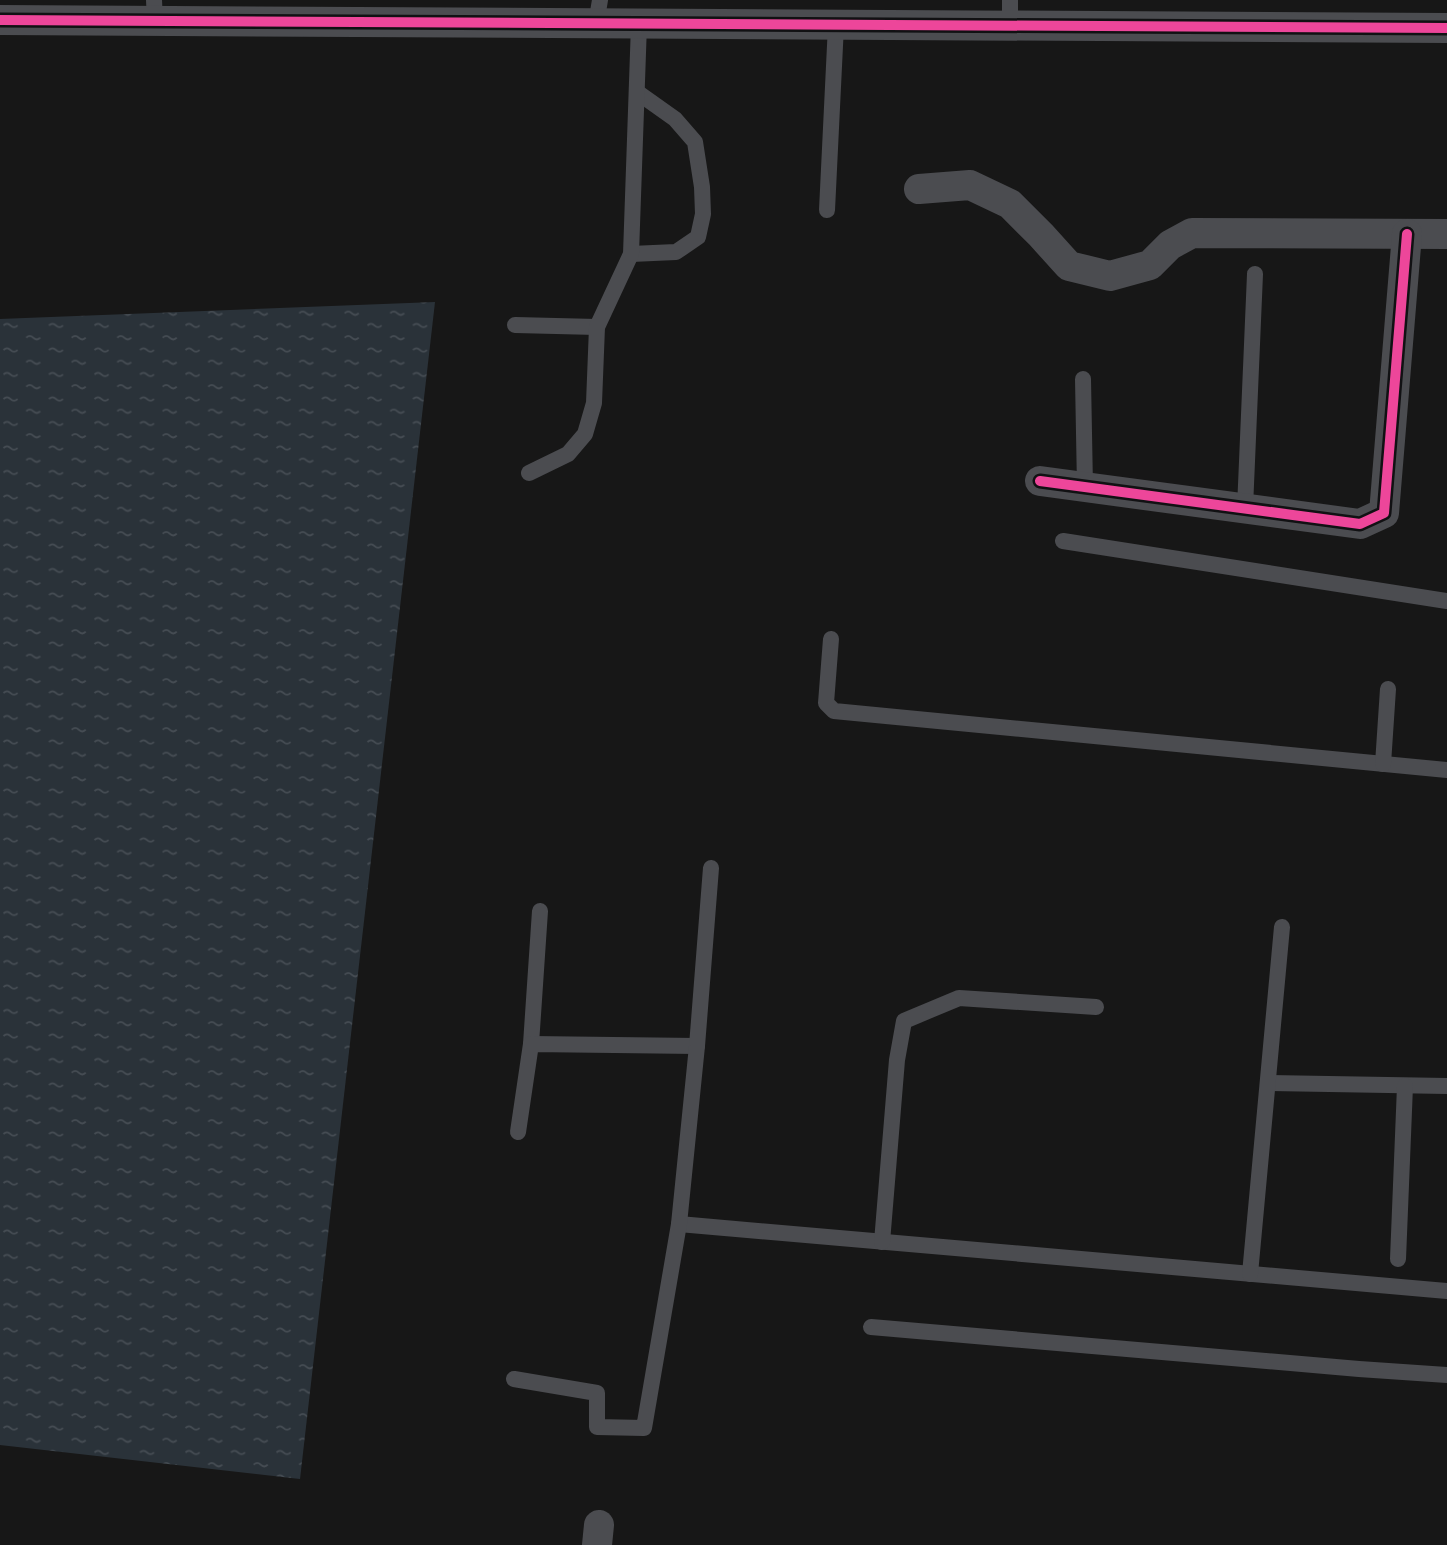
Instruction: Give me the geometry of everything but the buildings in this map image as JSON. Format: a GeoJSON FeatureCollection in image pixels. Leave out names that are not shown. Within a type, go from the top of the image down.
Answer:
{"type":"FeatureCollection","features":[{"type":"Feature","properties":{"kind":"street"},"geometry":{"type":"LineString","coordinates":[[11,14],[154,11],[598,12],[639,24],[836,25],[1010,13],[1447,28]]}},
{"type":"Feature","properties":{"kind":"street"},"geometry":{"type":"LineString","coordinates":[[919,189],[970,185],[1010,204],[1069,266],[1110,276],[1150,265],[1170,245],[1192,233],[1447,233]]}},
{"type":"Feature","properties":{"kind":"street"},"geometry":{"type":"LineString","coordinates":[[1040,481],[1360,524],[1384,513],[1406,234]]}},
{"type":"Feature","properties":{"kind":"lane"},"geometry":{"type":"LineString","coordinates":[[529,473],[568,454],[585,434],[594,403],[597,327],[631,254],[639,24]]}},
{"type":"Feature","properties":{"kind":"lane"},"geometry":{"type":"LineString","coordinates":[[827,210],[836,25]]}},
{"type":"Feature","properties":{"kind":"lane"},"geometry":{"type":"LineString","coordinates":[[631,254],[676,252],[698,237],[703,214],[695,142],[675,119],[637,92]]}},
{"type":"Feature","properties":{"kind":"lane"},"geometry":{"type":"LineString","coordinates":[[1245,508],[1255,274]]}},
{"type":"Feature","properties":{"kind":"lane"},"geometry":{"type":"LineString","coordinates":[[515,325],[597,327]]}},
{"type":"Feature","properties":{"kind":"lane"},"geometry":{"type":"LineString","coordinates":[[1083,379],[1085,487]]}},
{"type":"Feature","properties":{"kind":"lane"},"geometry":{"type":"LineString","coordinates":[[1063,541],[1447,601]]}},
{"type":"Feature","properties":{"kind":"lane"},"geometry":{"type":"LineString","coordinates":[[831,639],[826,703],[834,711],[1447,770]]}},
{"type":"Feature","properties":{"kind":"lane"},"geometry":{"type":"LineString","coordinates":[[1383,764],[1388,689]]}},
{"type":"Feature","properties":{"kind":"lane"},"geometry":{"type":"LineString","coordinates":[[514,1379],[597,1393],[597,1427],[643,1428],[679,1224],[711,867]]}},
{"type":"Feature","properties":{"kind":"lane"},"geometry":{"type":"LineString","coordinates":[[517,1132],[531,1044],[540,911]]}},
{"type":"Feature","properties":{"kind":"lane"},"geometry":{"type":"LineString","coordinates":[[1250,1273],[1282,927]]}},
{"type":"Feature","properties":{"kind":"lane"},"geometry":{"type":"LineString","coordinates":[[881,1242],[897,1060],[904,1021],[959,998],[1096,1007]]}},
{"type":"Feature","properties":{"kind":"lane"},"geometry":{"type":"LineString","coordinates":[[531,1044],[697,1046]]}},
{"type":"Feature","properties":{"kind":"lane"},"geometry":{"type":"LineString","coordinates":[[1268,1083],[1447,1086]]}},
{"type":"Feature","properties":{"kind":"lane"},"geometry":{"type":"LineString","coordinates":[[1398,1259],[1405,1086]]}},
{"type":"Feature","properties":{"kind":"lane"},"geometry":{"type":"LineString","coordinates":[[679,1224],[1447,1291]]}},
{"type":"Feature","properties":{"kind":"lane"},"geometry":{"type":"LineString","coordinates":[[871,1327],[1447,1375]]}},
{"type":"Feature","properties":{"kind":"water"},"geometry":{"type":"Polygon","coordinates":[[[435,302],[300,1479],[0,1445],[0,319],[435,302]]]}},
{"type":"Feature","properties":{"kind":"cycle path"},"geometry":{"type":"LineString","coordinates":[[0,20],[1447,28]]}},
{"type":"Feature","properties":{"kind":"cycle path"},"geometry":{"type":"LineString","coordinates":[[1040,481],[1360,524],[1384,513],[1407,234]]}}]}
